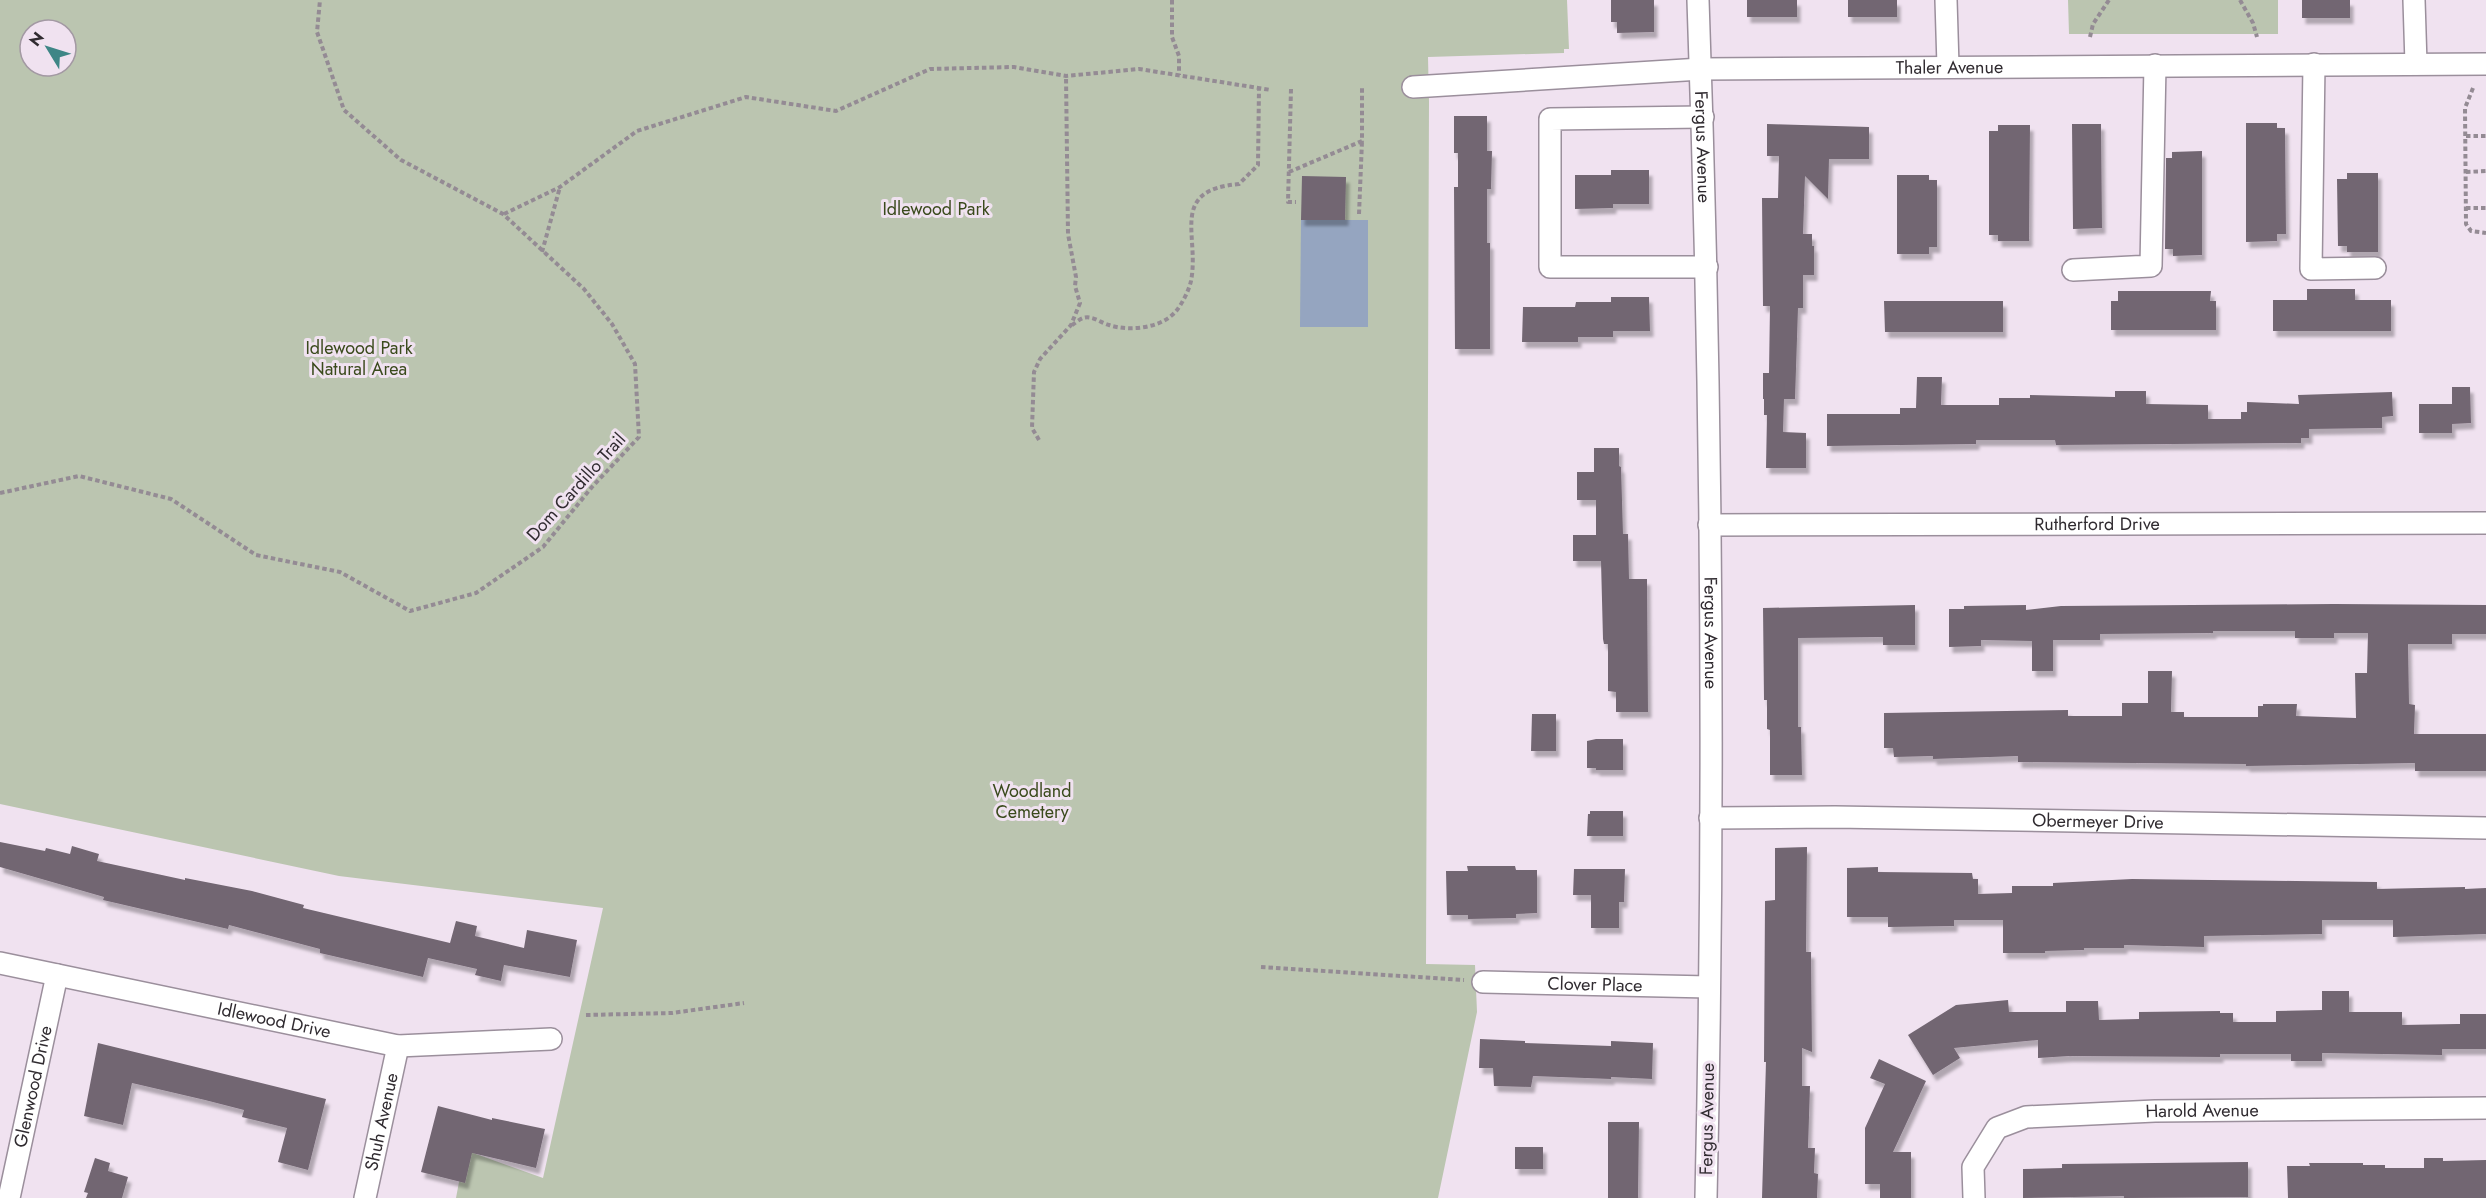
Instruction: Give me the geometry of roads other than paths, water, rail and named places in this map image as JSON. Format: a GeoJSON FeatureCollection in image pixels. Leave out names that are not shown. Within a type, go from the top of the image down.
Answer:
{"type":"FeatureCollection","features":[{"type":"Feature","properties":{"kind":"street","name":"Fergus Avenue"},"geometry":{"type":"LineString","coordinates":[[1698,0],[1707,267],[1709,525],[1710,818],[1706,1198]]}},
{"type":"Feature","properties":{"kind":"street"},"geometry":{"type":"LineString","coordinates":[[1946,0],[1948,66]]}},
{"type":"Feature","properties":{"kind":"street"},"geometry":{"type":"LineString","coordinates":[[2414,0],[2416,64]]}},
{"type":"Feature","properties":{"kind":"street"},"geometry":{"type":"LineString","coordinates":[[2314,64],[2311,269],[2375,268]]}},
{"type":"Feature","properties":{"kind":"street","name":"Thaler Avenue"},"geometry":{"type":"LineString","coordinates":[[1413,87],[1701,69],[2486,64]]}},
{"type":"Feature","properties":{"kind":"street"},"geometry":{"type":"LineString","coordinates":[[2073,270],[2151,266],[2155,65]]}},
{"type":"Feature","properties":{"kind":"street"},"geometry":{"type":"LineString","coordinates":[[1703,117],[1550,119],[1550,267],[1707,267]]}},
{"type":"Feature","properties":{"kind":"street","name":"Rutherford Drive"},"geometry":{"type":"LineString","coordinates":[[1709,525],[2486,523]]}},
{"type":"Feature","properties":{"kind":"street","name":"Obermeyer Drive"},"geometry":{"type":"LineString","coordinates":[[1710,818],[1835,817],[2486,828]]}},
{"type":"Feature","properties":{"kind":"street","name":"Idlewood Drive"},"geometry":{"type":"LineString","coordinates":[[0,963],[398,1046],[551,1039]]}},
{"type":"Feature","properties":{"kind":"street","name":"Glenwood Drive"},"geometry":{"type":"LineString","coordinates":[[9,1198],[57,975]]}},
{"type":"Feature","properties":{"kind":"street","name":"Clover Place"},"geometry":{"type":"LineString","coordinates":[[1483,982],[1709,987]]}},
{"type":"Feature","properties":{"kind":"street","name":"Shuh Avenue"},"geometry":{"type":"LineString","coordinates":[[365,1198],[398,1046]]}},
{"type":"Feature","properties":{"kind":"street","name":"Harold Avenue"},"geometry":{"type":"LineString","coordinates":[[1974,1198],[1973,1167],[1997,1128],[2026,1117],[2155,1111],[2486,1108]]}},
{"type":"Feature","properties":{"kind":"water"},"geometry":{"type":"Polygon","coordinates":[[[1301,220],[1368,220],[1368,327],[1300,327],[1301,220]]]}},
{"type":"Feature","properties":{"kind":"park label","name":"Idlewood Park"},"geometry":{"type":"Point","coordinates":[936,209]}},
{"type":"Feature","properties":{"kind":"park label","name":"Idlewood Park Natural Area"},"geometry":{"type":"Point","coordinates":[359,358]}},
{"type":"Feature","properties":{"kind":"park label","name":"Woodland Cemetery"},"geometry":{"type":"Point","coordinates":[1032,801]}}]}
